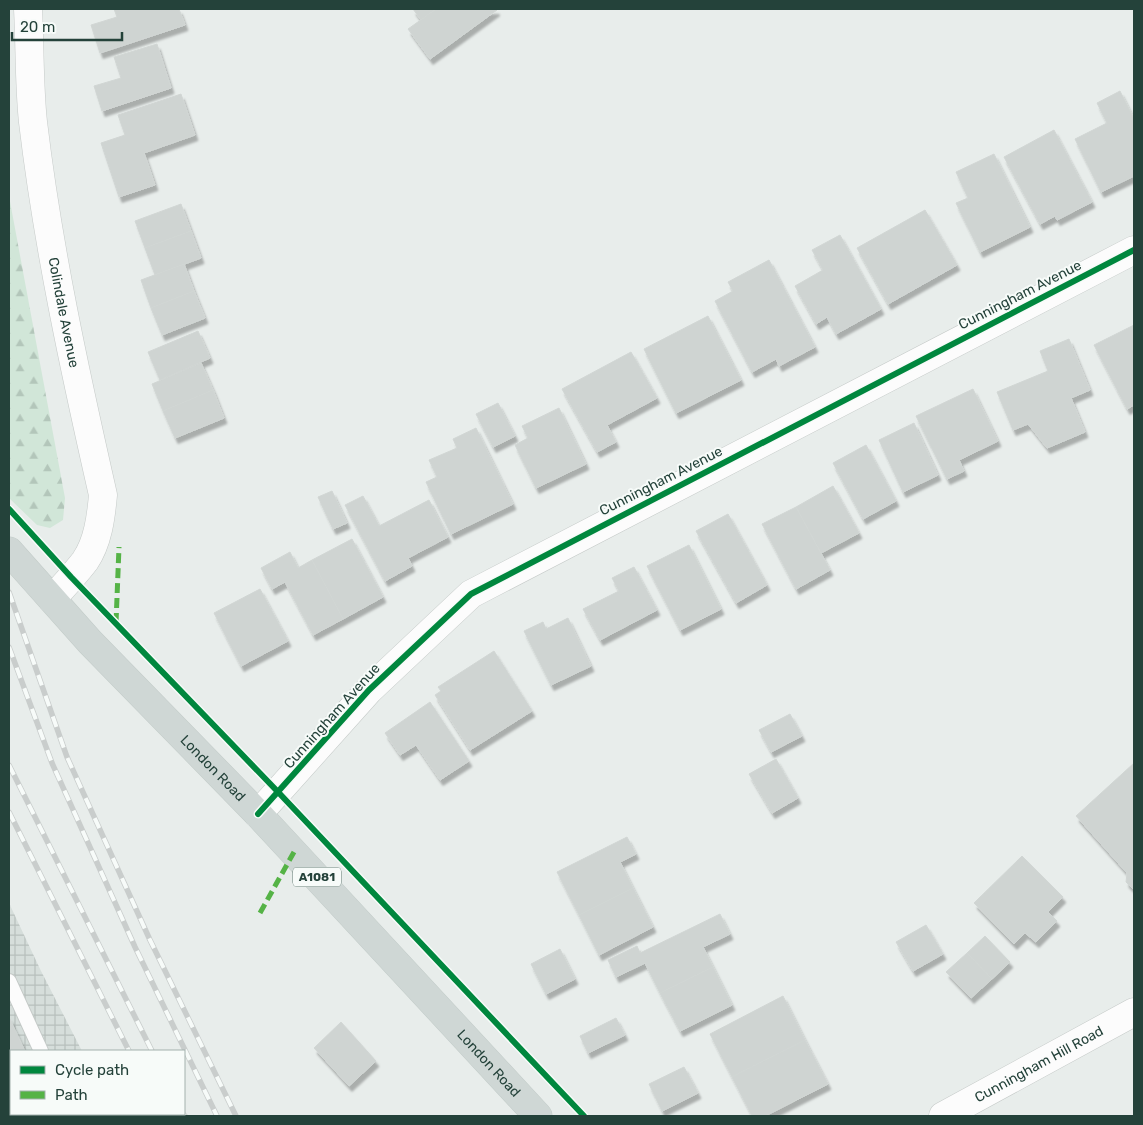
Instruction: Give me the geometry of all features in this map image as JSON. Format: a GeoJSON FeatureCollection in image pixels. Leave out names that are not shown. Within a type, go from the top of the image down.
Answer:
{"type":"FeatureCollection","features":[{"type":"Feature","properties":{"kind":"main road","name":"London Road"},"geometry":{"type":"LineString","coordinates":[[9,551],[153,708],[258,814],[538,1116]]}},
{"type":"Feature","properties":{"kind":"street","name":"Colindale Avenue"},"geometry":{"type":"LineString","coordinates":[[28,9],[33,121],[50,238],[78,388],[103,494],[96,539],[86,560],[52,599]]}},
{"type":"Feature","properties":{"kind":"street","name":"Cunningham Avenue"},"geometry":{"type":"LineString","coordinates":[[258,814],[369,690],[470,594],[1134,250]]}},
{"type":"Feature","properties":{"kind":"street","name":"Cunningham Hill Road"},"geometry":{"type":"LineString","coordinates":[[943,1116],[1134,1012]]}},
{"type":"Feature","properties":{"kind":"lane"},"geometry":{"type":"LineString","coordinates":[[9,981],[41,1050]]}},
{"type":"Feature","properties":{"kind":"shaded area"},"geometry":{"type":"Polygon","coordinates":[[[9,903],[81,1050],[10,1050],[10,1115],[115,1116],[9,1116],[9,903]]]}},
{"type":"Feature","properties":{"kind":"green space"},"geometry":{"type":"Polygon","coordinates":[[[9,196],[65,498],[63,520],[50,528],[37,525],[9,498],[9,196]]]}},
{"type":"Feature","properties":{"kind":"building"},"geometry":{"type":"Polygon","coordinates":[[[114,9],[179,9],[185,25],[100,53],[91,25],[117,17],[114,9]]]}},
{"type":"Feature","properties":{"kind":"building"},"geometry":{"type":"Polygon","coordinates":[[[413,9],[436,9],[421,20],[413,9]]]}},
{"type":"Feature","properties":{"kind":"building"},"geometry":{"type":"Polygon","coordinates":[[[436,9],[497,10],[430,59],[408,29],[436,9]]]}},
{"type":"Feature","properties":{"kind":"building"},"geometry":{"type":"Polygon","coordinates":[[[157,44],[171,88],[102,111],[94,86],[121,78],[114,57],[157,44]]]}},
{"type":"Feature","properties":{"kind":"building"},"geometry":{"type":"Polygon","coordinates":[[[1120,91],[1134,119],[1134,176],[1101,192],[1075,139],[1107,123],[1097,103],[1120,91]]]}},
{"type":"Feature","properties":{"kind":"building"},"geometry":{"type":"Polygon","coordinates":[[[181,94],[195,135],[144,153],[155,185],[119,197],[101,143],[125,135],[118,115],[181,94]]]}},
{"type":"Feature","properties":{"kind":"building"},"geometry":{"type":"Polygon","coordinates":[[[1054,130],[1092,202],[1057,220],[1055,216],[1040,224],[1004,157],[1054,130]]]}},
{"type":"Feature","properties":{"kind":"building"},"geometry":{"type":"Polygon","coordinates":[[[994,154],[1030,227],[980,252],[956,203],[968,198],[956,172],[994,154]]]}},
{"type":"Feature","properties":{"kind":"building"},"geometry":{"type":"Polygon","coordinates":[[[181,204],[191,231],[145,248],[135,221],[181,204]]]}},
{"type":"Feature","properties":{"kind":"building"},"geometry":{"type":"Polygon","coordinates":[[[925,210],[957,265],[888,304],[857,248],[925,210]]]}},
{"type":"Feature","properties":{"kind":"building"},"geometry":{"type":"Polygon","coordinates":[[[191,231],[201,258],[155,275],[145,248],[191,231]]]}},
{"type":"Feature","properties":{"kind":"building"},"geometry":{"type":"Polygon","coordinates":[[[840,235],[881,309],[836,334],[827,317],[816,324],[795,286],[823,270],[812,250],[840,235]]]}},
{"type":"Feature","properties":{"kind":"building"},"geometry":{"type":"Polygon","coordinates":[[[769,260],[815,347],[779,366],[776,359],[752,372],[715,301],[733,291],[728,282],[769,260]]]}},
{"type":"Feature","properties":{"kind":"building"},"geometry":{"type":"Polygon","coordinates":[[[184,264],[194,291],[151,308],[141,280],[184,264]]]}},
{"type":"Feature","properties":{"kind":"building"},"geometry":{"type":"Polygon","coordinates":[[[194,291],[205,318],[162,335],[151,308],[194,291]]]}},
{"type":"Feature","properties":{"kind":"building"},"geometry":{"type":"Polygon","coordinates":[[[708,316],[741,380],[676,413],[644,349],[708,316]]]}},
{"type":"Feature","properties":{"kind":"building"},"geometry":{"type":"Polygon","coordinates":[[[1134,325],[1134,405],[1127,409],[1094,345],[1134,325]]]}},
{"type":"Feature","properties":{"kind":"building"},"geometry":{"type":"Polygon","coordinates":[[[198,331],[210,358],[160,380],[148,352],[198,331]]]}},
{"type":"Feature","properties":{"kind":"building"},"geometry":{"type":"Polygon","coordinates":[[[1069,339],[1090,390],[1071,398],[1085,432],[1047,448],[1028,424],[1013,430],[997,392],[1048,371],[1040,351],[1069,339]]]}},
{"type":"Feature","properties":{"kind":"building"},"geometry":{"type":"Polygon","coordinates":[[[631,352],[657,398],[607,425],[616,442],[597,452],[562,389],[631,352]]]}},
{"type":"Feature","properties":{"kind":"building"},"geometry":{"type":"Polygon","coordinates":[[[201,363],[213,390],[163,411],[152,384],[201,363]]]}},
{"type":"Feature","properties":{"kind":"building"},"geometry":{"type":"Polygon","coordinates":[[[973,389],[998,441],[959,460],[964,471],[947,479],[916,416],[973,389]]]}},
{"type":"Feature","properties":{"kind":"building"},"geometry":{"type":"Polygon","coordinates":[[[213,390],[224,418],[175,438],[163,411],[213,390]]]}},
{"type":"Feature","properties":{"kind":"building"},"geometry":{"type":"Polygon","coordinates":[[[498,403],[515,436],[493,447],[476,414],[498,403]]]}},
{"type":"Feature","properties":{"kind":"building"},"geometry":{"type":"Polygon","coordinates":[[[559,408],[586,464],[536,488],[515,445],[528,438],[522,426],[559,408]]]}},
{"type":"Feature","properties":{"kind":"building"},"geometry":{"type":"Polygon","coordinates":[[[914,423],[938,475],[903,492],[879,440],[914,423]]]}},
{"type":"Feature","properties":{"kind":"building"},"geometry":{"type":"Polygon","coordinates":[[[476,428],[513,504],[451,534],[426,482],[437,477],[429,460],[457,448],[453,439],[476,428]]]}},
{"type":"Feature","properties":{"kind":"building"},"geometry":{"type":"Polygon","coordinates":[[[866,445],[896,501],[863,519],[833,463],[866,445]]]}},
{"type":"Feature","properties":{"kind":"building"},"geometry":{"type":"Polygon","coordinates":[[[833,486],[859,533],[821,553],[796,507],[833,486]]]}},
{"type":"Feature","properties":{"kind":"building"},"geometry":{"type":"Polygon","coordinates":[[[332,491],[347,523],[333,529],[318,497],[332,491]]]}},
{"type":"Feature","properties":{"kind":"building"},"geometry":{"type":"Polygon","coordinates":[[[363,496],[379,526],[429,500],[448,537],[408,558],[412,566],[385,581],[345,505],[363,496]]]}},
{"type":"Feature","properties":{"kind":"building"},"geometry":{"type":"Polygon","coordinates":[[[796,507],[830,570],[796,589],[762,524],[796,507]]]}},
{"type":"Feature","properties":{"kind":"building"},"geometry":{"type":"Polygon","coordinates":[[[728,514],[767,585],[736,603],[696,531],[728,514]]]}},
{"type":"Feature","properties":{"kind":"building"},"geometry":{"type":"Polygon","coordinates":[[[352,539],[383,597],[343,619],[312,560],[352,539]]]}},
{"type":"Feature","properties":{"kind":"building"},"geometry":{"type":"Polygon","coordinates":[[[689,545],[721,609],[680,630],[647,566],[689,545]]]}},
{"type":"Feature","properties":{"kind":"building"},"geometry":{"type":"Polygon","coordinates":[[[290,552],[298,568],[312,560],[343,619],[313,635],[285,582],[272,589],[261,568],[290,552]]]}},
{"type":"Feature","properties":{"kind":"building"},"geometry":{"type":"Polygon","coordinates":[[[634,567],[657,610],[600,640],[583,609],[619,591],[612,578],[634,567]]]}},
{"type":"Feature","properties":{"kind":"building"},"geometry":{"type":"Polygon","coordinates":[[[260,589],[288,641],[241,666],[214,613],[260,589]]]}},
{"type":"Feature","properties":{"kind":"building"},"geometry":{"type":"Polygon","coordinates":[[[568,618],[591,666],[551,685],[524,631],[543,622],[546,629],[568,618]]]}},
{"type":"Feature","properties":{"kind":"building"},"geometry":{"type":"Polygon","coordinates":[[[494,651],[532,711],[470,750],[435,695],[441,691],[438,687],[494,651]]]}},
{"type":"Feature","properties":{"kind":"building"},"geometry":{"type":"Polygon","coordinates":[[[430,702],[469,761],[440,780],[416,745],[400,755],[385,733],[430,702]]]}},
{"type":"Feature","properties":{"kind":"building"},"geometry":{"type":"Polygon","coordinates":[[[790,714],[802,736],[771,752],[759,730],[790,714]]]}},
{"type":"Feature","properties":{"kind":"building"},"geometry":{"type":"Polygon","coordinates":[[[776,759],[798,798],[772,813],[749,774],[776,759]]]}},
{"type":"Feature","properties":{"kind":"building"},"geometry":{"type":"Polygon","coordinates":[[[1134,763],[1134,890],[1126,882],[1127,873],[1076,816],[1134,763]]]}},
{"type":"Feature","properties":{"kind":"building"},"geometry":{"type":"Polygon","coordinates":[[[627,837],[636,854],[620,862],[633,888],[579,915],[557,872],[627,837]]]}},
{"type":"Feature","properties":{"kind":"building"},"geometry":{"type":"Polygon","coordinates":[[[1022,856],[1063,897],[1048,912],[1057,921],[1036,942],[1025,933],[1014,944],[974,903],[1022,856]]]}},
{"type":"Feature","properties":{"kind":"building"},"geometry":{"type":"Polygon","coordinates":[[[633,888],[653,927],[599,955],[579,915],[633,888]]]}},
{"type":"Feature","properties":{"kind":"building"},"geometry":{"type":"Polygon","coordinates":[[[720,914],[730,934],[703,947],[713,967],[660,993],[645,963],[616,977],[608,960],[637,946],[640,953],[720,914]]]}},
{"type":"Feature","properties":{"kind":"building"},"geometry":{"type":"Polygon","coordinates":[[[926,925],[943,954],[913,971],[896,942],[926,925]]]}},
{"type":"Feature","properties":{"kind":"building"},"geometry":{"type":"Polygon","coordinates":[[[985,936],[1010,962],[992,979],[967,953],[985,936]]]}},
{"type":"Feature","properties":{"kind":"building"},"geometry":{"type":"Polygon","coordinates":[[[560,949],[575,979],[546,994],[531,964],[560,949]]]}},
{"type":"Feature","properties":{"kind":"building"},"geometry":{"type":"Polygon","coordinates":[[[967,953],[992,979],[971,998],[946,972],[967,953]]]}},
{"type":"Feature","properties":{"kind":"building"},"geometry":{"type":"Polygon","coordinates":[[[713,967],[732,1005],[680,1031],[660,993],[713,967]]]}},
{"type":"Feature","properties":{"kind":"building"},"geometry":{"type":"Polygon","coordinates":[[[783,996],[805,1040],[732,1077],[710,1034],[783,996]]]}},
{"type":"Feature","properties":{"kind":"building"},"geometry":{"type":"Polygon","coordinates":[[[9,1017],[25,1050],[10,1050],[9,1108],[9,1017]]]}},
{"type":"Feature","properties":{"kind":"building"},"geometry":{"type":"Polygon","coordinates":[[[616,1018],[625,1035],[588,1053],[580,1036],[616,1018]]]}},
{"type":"Feature","properties":{"kind":"building"},"geometry":{"type":"Polygon","coordinates":[[[341,1022],[376,1061],[349,1086],[314,1048],[341,1022]]]}},
{"type":"Feature","properties":{"kind":"building"},"geometry":{"type":"Polygon","coordinates":[[[805,1040],[828,1084],[765,1116],[752,1116],[732,1077],[805,1040]]]}},
{"type":"Feature","properties":{"kind":"building"},"geometry":{"type":"Polygon","coordinates":[[[684,1067],[698,1093],[662,1111],[649,1084],[684,1067]]]}},
{"type":"Feature","properties":{"kind":"railway"},"geometry":{"type":"LineString","coordinates":[[9,592],[67,757],[150,940],[236,1116]]}},
{"type":"Feature","properties":{"kind":"railway"},"geometry":{"type":"LineString","coordinates":[[9,647],[52,763],[135,947],[185,1050]]}},
{"type":"Feature","properties":{"kind":"railway"},"geometry":{"type":"LineString","coordinates":[[9,765],[152,1050]]}},
{"type":"Feature","properties":{"kind":"railway"},"geometry":{"type":"LineString","coordinates":[[9,812],[128,1050]]}},
{"type":"Feature","properties":{"kind":"railway"},"geometry":{"type":"LineString","coordinates":[[185,1050],[217,1116]]}},
{"type":"Feature","properties":{"kind":"marked path"},"geometry":{"type":"LineString","coordinates":[[116,623],[119,547]]}},
{"type":"Feature","properties":{"kind":"marked path"},"geometry":{"type":"LineString","coordinates":[[260,913],[294,852]]}},
{"type":"Feature","properties":{"kind":"cycle path"},"geometry":{"type":"LineString","coordinates":[[258,814],[369,690],[471,594],[1134,250]]}},
{"type":"Feature","properties":{"kind":"cycle path"},"geometry":{"type":"LineString","coordinates":[[9,509],[71,577],[279,793],[584,1116]]}}]}
